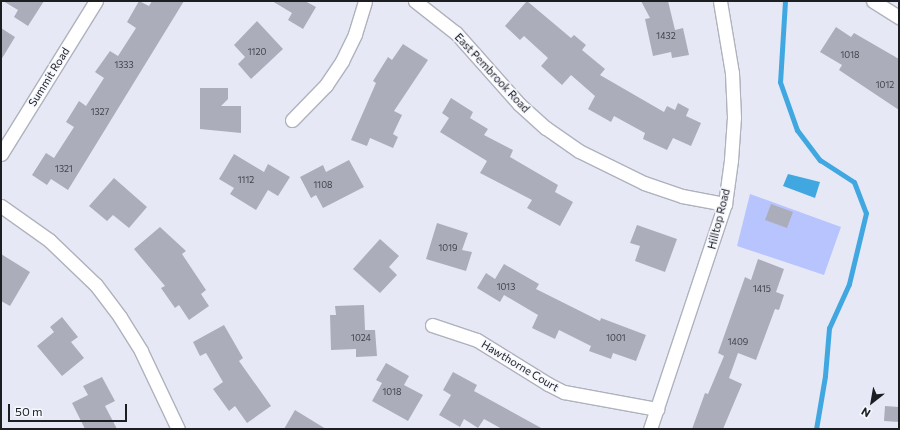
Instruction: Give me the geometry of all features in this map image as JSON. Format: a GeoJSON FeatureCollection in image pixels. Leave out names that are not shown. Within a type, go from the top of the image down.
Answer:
{"type":"FeatureCollection","features":[{"type":"Feature","properties":{"kind":"street","name":"Summit Road"},"geometry":{"type":"LineString","coordinates":[[1,154],[96,1]]}},
{"type":"Feature","properties":{"kind":"street"},"geometry":{"type":"LineString","coordinates":[[292,120],[326,85],[342,61],[355,34],[365,1]]}},
{"type":"Feature","properties":{"kind":"street","name":"East Pembrook Road"},"geometry":{"type":"LineString","coordinates":[[415,1],[452,30],[519,104],[546,128],[579,151],[644,184],[682,196],[725,204]]}},
{"type":"Feature","properties":{"kind":"street","name":"Hilltop Road"},"geometry":{"type":"LineString","coordinates":[[650,429],[725,204],[732,160],[734,117],[732,73],[720,1]]}},
{"type":"Feature","properties":{"kind":"street"},"geometry":{"type":"LineString","coordinates":[[873,1],[899,17]]}},
{"type":"Feature","properties":{"kind":"street"},"geometry":{"type":"LineString","coordinates":[[1,206],[49,240],[96,285],[120,317],[141,351],[178,429]]}},
{"type":"Feature","properties":{"kind":"street","name":"Hawthorne Court"},"geometry":{"type":"LineString","coordinates":[[432,325],[477,340],[548,384],[564,392],[657,410]]}},
{"type":"Feature","properties":{"kind":"shaded area"},"geometry":{"type":"Polygon","coordinates":[[[788,174],[820,182],[815,198],[783,186],[788,174]]]}},
{"type":"Feature","properties":{"kind":"shaded area"},"geometry":{"type":"Polygon","coordinates":[[[750,194],[841,227],[824,275],[737,246],[750,194]]]}},
{"type":"Feature","properties":{"kind":"building"},"geometry":{"type":"Polygon","coordinates":[[[3,1],[44,1],[28,26],[14,17],[18,10],[3,1]]]}},
{"type":"Feature","properties":{"kind":"building"},"geometry":{"type":"Polygon","coordinates":[[[139,1],[149,6],[152,1],[184,1],[68,190],[51,179],[47,185],[32,175],[46,153],[54,158],[74,127],[66,122],[79,101],[86,106],[104,78],[95,72],[110,51],[118,56],[136,28],[127,22],[139,1]]]}},
{"type":"Feature","properties":{"kind":"building"},"geometry":{"type":"Polygon","coordinates":[[[272,1],[305,1],[316,7],[303,29],[288,20],[292,13],[272,1]]]}},
{"type":"Feature","properties":{"kind":"building"},"geometry":{"type":"Polygon","coordinates":[[[527,1],[571,38],[574,35],[586,45],[582,50],[605,69],[600,75],[664,112],[667,106],[675,110],[678,103],[689,109],[686,116],[701,123],[691,146],[673,138],[667,150],[643,139],[645,133],[614,116],[611,122],[588,109],[595,96],[571,75],[562,85],[541,66],[548,58],[524,36],[520,40],[505,26],[527,1]]]}},
{"type":"Feature","properties":{"kind":"building"},"geometry":{"type":"Polygon","coordinates":[[[641,1],[668,1],[675,30],[683,28],[689,55],[672,58],[671,52],[653,56],[645,19],[650,18],[641,1]]]}},
{"type":"Feature","properties":{"kind":"building"},"geometry":{"type":"Polygon","coordinates":[[[257,21],[283,49],[251,79],[238,64],[245,57],[234,45],[257,21]]]}},
{"type":"Feature","properties":{"kind":"building"},"geometry":{"type":"Polygon","coordinates":[[[836,27],[851,37],[854,33],[899,59],[899,110],[839,70],[842,65],[820,52],[836,27]]]}},
{"type":"Feature","properties":{"kind":"building"},"geometry":{"type":"Polygon","coordinates":[[[1,28],[15,37],[1,60],[1,28]]]}},
{"type":"Feature","properties":{"kind":"building"},"geometry":{"type":"Polygon","coordinates":[[[403,44],[428,60],[394,111],[402,115],[393,134],[398,137],[393,148],[370,138],[367,146],[351,140],[376,83],[373,81],[388,57],[392,60],[403,44]]]}},
{"type":"Feature","properties":{"kind":"building"},"geometry":{"type":"Polygon","coordinates":[[[200,88],[228,88],[228,99],[221,106],[241,106],[241,133],[200,129],[200,88]]]}},
{"type":"Feature","properties":{"kind":"building"},"geometry":{"type":"Polygon","coordinates":[[[451,98],[473,112],[470,118],[488,129],[484,135],[513,150],[510,157],[558,185],[555,192],[573,202],[560,226],[527,208],[532,200],[480,173],[487,161],[440,132],[449,118],[442,113],[451,98]]]}},
{"type":"Feature","properties":{"kind":"building"},"geometry":{"type":"Polygon","coordinates":[[[234,154],[264,172],[268,164],[290,177],[278,196],[268,190],[256,210],[230,194],[234,188],[219,179],[234,154]]]}},
{"type":"Feature","properties":{"kind":"building"},"geometry":{"type":"Polygon","coordinates":[[[349,160],[364,187],[323,208],[316,195],[311,198],[300,177],[323,165],[326,172],[349,160]]]}},
{"type":"Feature","properties":{"kind":"building"},"geometry":{"type":"Polygon","coordinates":[[[114,178],[147,207],[129,228],[113,215],[107,221],[89,206],[114,178]]]}},
{"type":"Feature","properties":{"kind":"building"},"geometry":{"type":"Polygon","coordinates":[[[771,204],[793,212],[787,228],[765,220],[771,204]]]}},
{"type":"Feature","properties":{"kind":"building"},"geometry":{"type":"Polygon","coordinates":[[[437,223],[468,233],[462,250],[472,252],[466,271],[426,259],[437,223]]]}},
{"type":"Feature","properties":{"kind":"building"},"geometry":{"type":"Polygon","coordinates":[[[637,225],[677,239],[665,272],[635,261],[640,246],[630,243],[637,225]]]}},
{"type":"Feature","properties":{"kind":"building"},"geometry":{"type":"Polygon","coordinates":[[[160,227],[186,251],[182,254],[206,290],[201,294],[209,306],[189,320],[179,305],[175,308],[161,288],[165,286],[134,249],[160,227]]]}},
{"type":"Feature","properties":{"kind":"building"},"geometry":{"type":"Polygon","coordinates":[[[380,239],[399,256],[389,267],[397,275],[380,293],[353,269],[380,239]]]}},
{"type":"Feature","properties":{"kind":"building"},"geometry":{"type":"Polygon","coordinates":[[[1,254],[30,272],[10,306],[1,301],[1,254]]]}},
{"type":"Feature","properties":{"kind":"building"},"geometry":{"type":"Polygon","coordinates":[[[758,259],[784,269],[776,292],[784,295],[779,310],[775,309],[756,360],[738,353],[729,378],[742,384],[723,429],[692,429],[705,393],[708,394],[724,356],[718,353],[745,277],[751,280],[758,259]]]}},
{"type":"Feature","properties":{"kind":"building"},"geometry":{"type":"Polygon","coordinates":[[[504,264],[539,284],[536,289],[600,321],[601,318],[646,335],[636,361],[613,353],[611,359],[589,351],[591,346],[559,330],[555,339],[532,328],[538,315],[504,295],[500,302],[477,288],[486,273],[495,279],[504,264]]]}},
{"type":"Feature","properties":{"kind":"building"},"geometry":{"type":"Polygon","coordinates":[[[364,305],[365,330],[375,330],[377,356],[356,357],[356,349],[331,350],[330,315],[336,315],[335,306],[364,305]]]}},
{"type":"Feature","properties":{"kind":"building"},"geometry":{"type":"Polygon","coordinates":[[[62,317],[78,337],[71,342],[84,358],[62,376],[37,346],[54,332],[50,327],[62,317]]]}},
{"type":"Feature","properties":{"kind":"building"},"geometry":{"type":"Polygon","coordinates":[[[224,325],[243,358],[239,361],[271,406],[247,423],[235,406],[229,411],[213,389],[223,382],[206,353],[200,356],[193,342],[224,325]]]}},
{"type":"Feature","properties":{"kind":"building"},"geometry":{"type":"Polygon","coordinates":[[[386,363],[409,376],[404,385],[423,395],[408,421],[372,401],[382,383],[376,380],[386,363]]]}},
{"type":"Feature","properties":{"kind":"building"},"geometry":{"type":"Polygon","coordinates":[[[453,372],[477,385],[474,391],[543,429],[502,429],[484,419],[478,428],[464,419],[460,427],[439,415],[451,395],[443,390],[453,372]]]}},
{"type":"Feature","properties":{"kind":"building"},"geometry":{"type":"Polygon","coordinates":[[[102,377],[115,401],[105,406],[117,429],[85,429],[72,403],[88,395],[83,386],[102,377]]]}},
{"type":"Feature","properties":{"kind":"building"},"geometry":{"type":"Polygon","coordinates":[[[885,406],[899,407],[899,422],[884,421],[885,406]]]}},
{"type":"Feature","properties":{"kind":"building"},"geometry":{"type":"Polygon","coordinates":[[[295,410],[326,429],[284,429],[295,410]]]}},
{"type":"Feature","properties":{"kind":"waterway"},"geometry":{"type":"LineString","coordinates":[[785,1],[780,82],[797,130],[820,160],[854,182],[866,213],[849,284],[829,328],[825,376],[816,429]]}}]}
